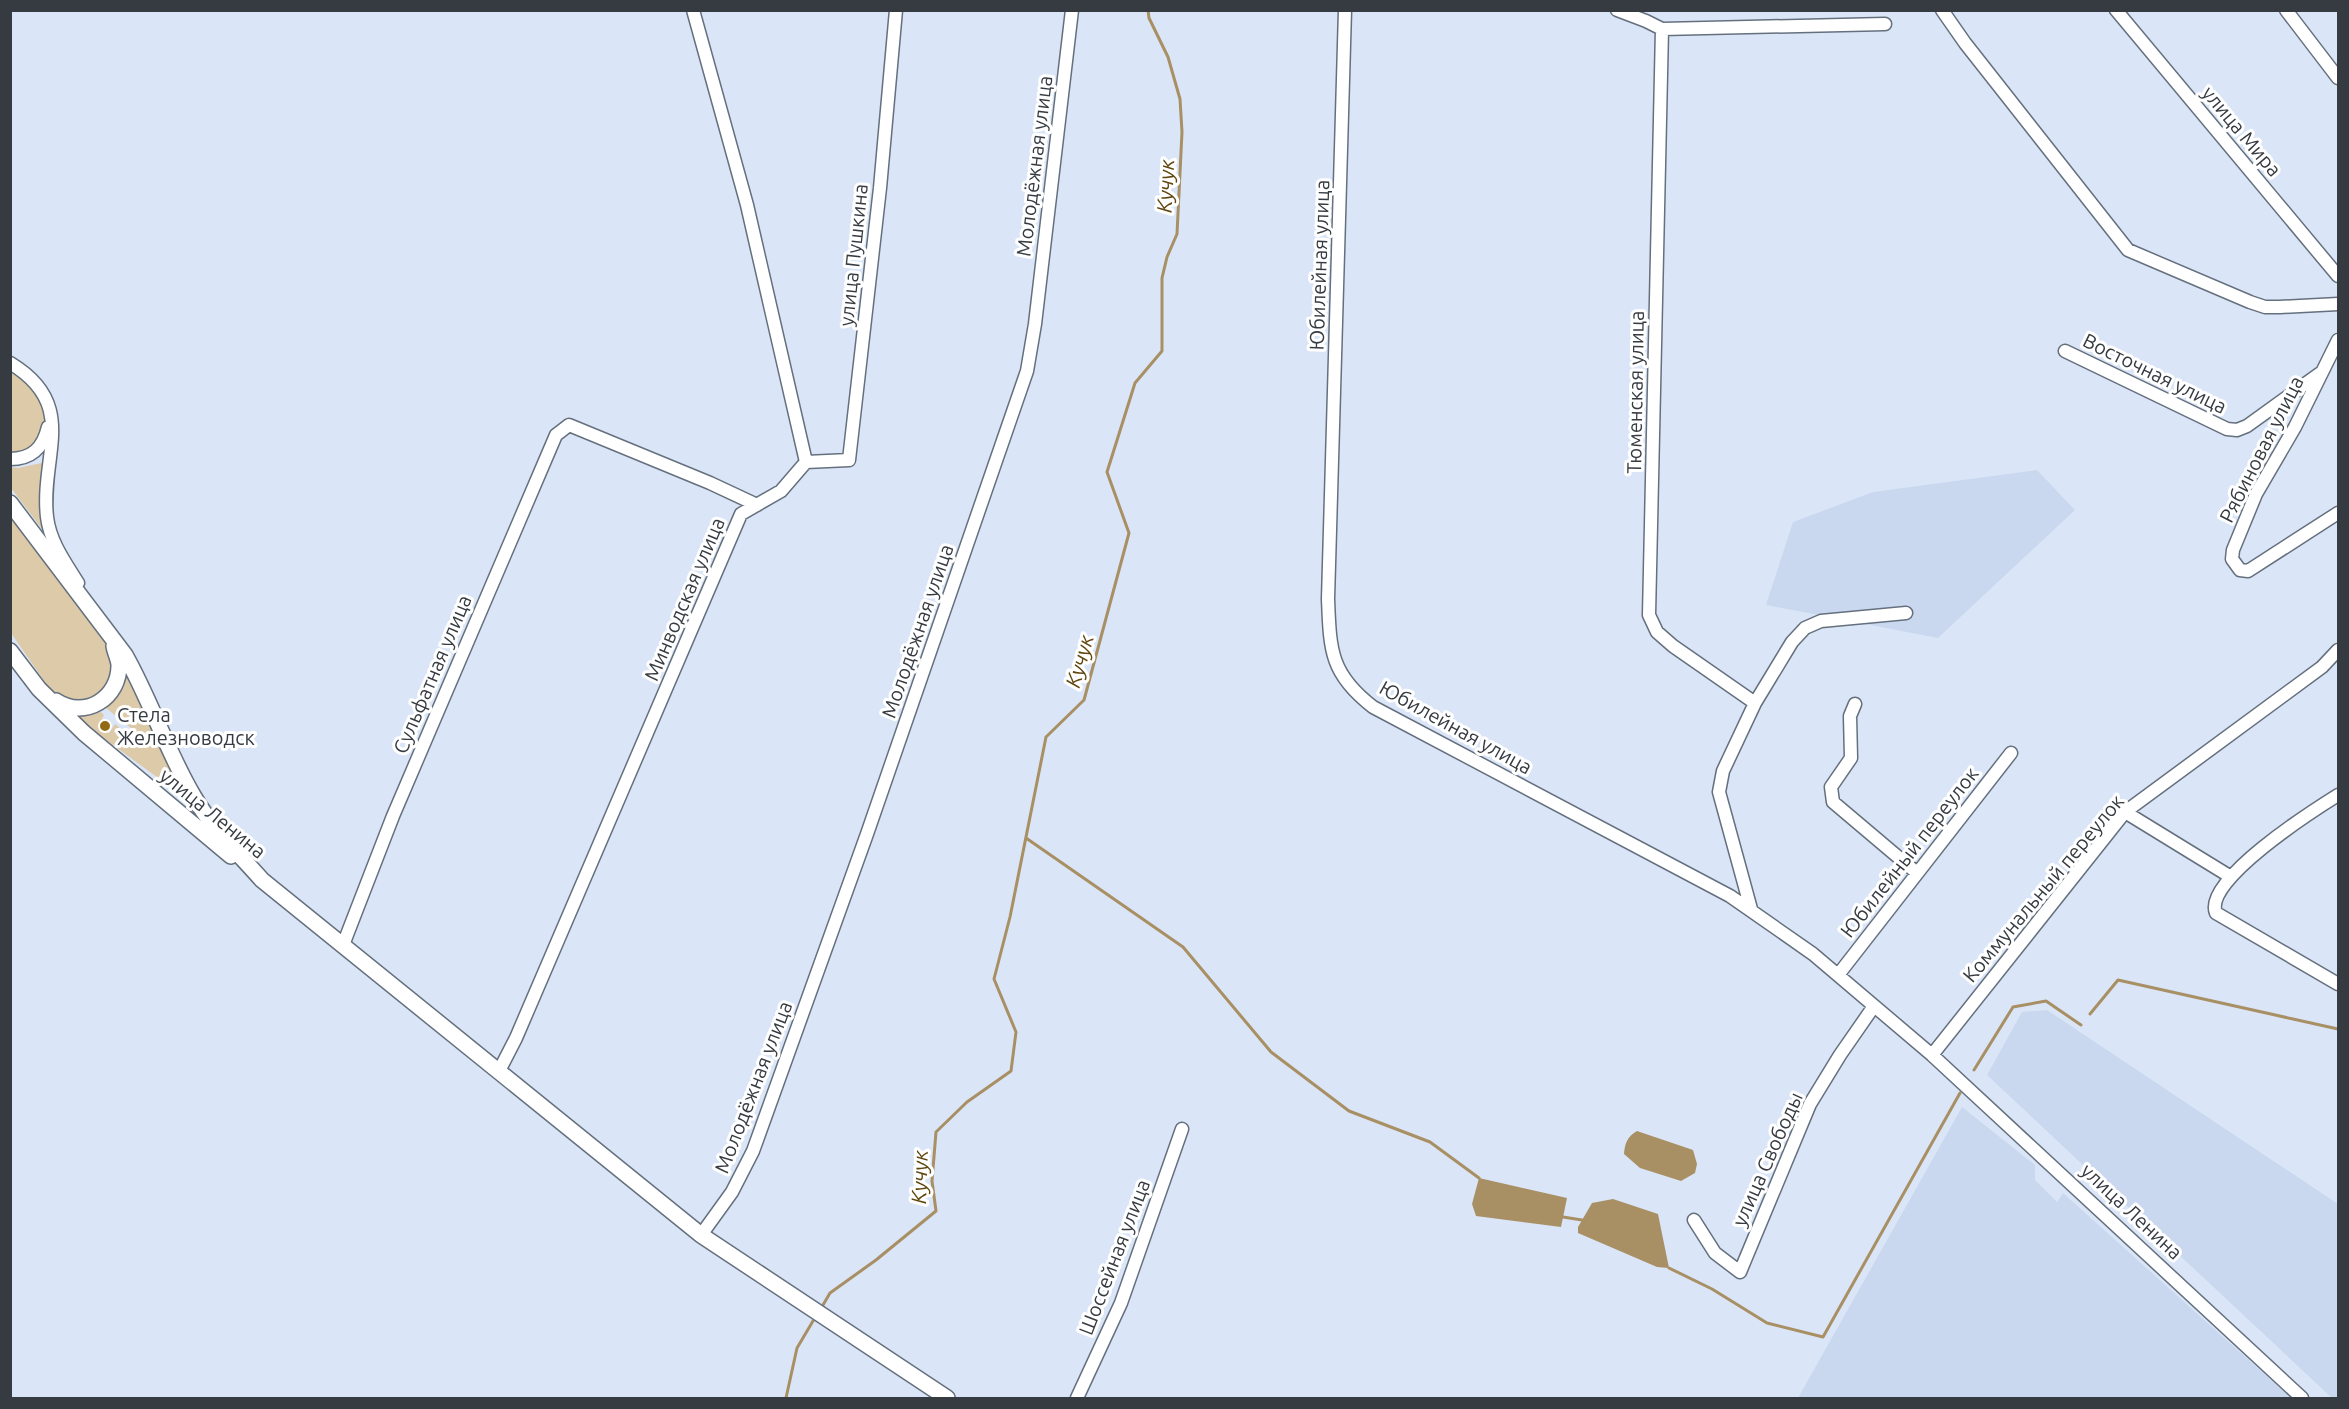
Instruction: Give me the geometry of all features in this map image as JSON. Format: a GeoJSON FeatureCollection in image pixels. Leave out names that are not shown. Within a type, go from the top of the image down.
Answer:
{"type":"FeatureCollection","features":[{"type":"Feature","properties":{"kind":"main road"},"geometry":{"type":"LineString","coordinates":[[10,503],[125,655],[141,682],[193,796],[210,822],[262,879],[701,1235],[947,1398]]}},
{"type":"Feature","properties":{"kind":"main road"},"geometry":{"type":"LineString","coordinates":[[39,689],[63,706],[78,709],[99,705],[111,692],[118,676],[119,662],[109,632]]}},
{"type":"Feature","properties":{"kind":"main road","name":"улица Ленина"},"geometry":{"type":"LineString","coordinates":[[10,651],[39,689],[84,733],[221,848],[262,879]]}},
{"type":"Feature","properties":{"kind":"street"},"geometry":{"type":"LineString","coordinates":[[693,10],[747,206],[806,462]]}},
{"type":"Feature","properties":{"kind":"street","name":"улица Пушкина"},"geometry":{"type":"LineString","coordinates":[[806,462],[849,460],[880,188],[896,10]]}},
{"type":"Feature","properties":{"kind":"street","name":"Молодёжная улица"},"geometry":{"type":"LineString","coordinates":[[701,1235],[732,1192],[753,1151],[867,834],[1027,371],[1035,324],[1072,10]]}},
{"type":"Feature","properties":{"kind":"street","name":"Юбилейная улица"},"geometry":{"type":"LineString","coordinates":[[1345,10],[1328,599],[1332,654],[1340,673],[1353,691],[1373,706],[1751,909],[1813,954],[1932,1055]]}},
{"type":"Feature","properties":{"kind":"street"},"geometry":{"type":"LineString","coordinates":[[1617,10],[1646,16],[1662,29],[1885,24]]}},
{"type":"Feature","properties":{"kind":"street"},"geometry":{"type":"LineString","coordinates":[[1942,10],[1965,43],[2128,249],[2265,307],[2338,304]]}},
{"type":"Feature","properties":{"kind":"street","name":"улица Мира"},"geometry":{"type":"LineString","coordinates":[[2116,10],[2338,276]]}},
{"type":"Feature","properties":{"kind":"street"},"geometry":{"type":"LineString","coordinates":[[2286,10],[2338,78]]}},
{"type":"Feature","properties":{"kind":"street","name":"Тюменская улица"},"geometry":{"type":"LineString","coordinates":[[1662,29],[1649,615],[1657,632],[1673,646],[1755,703]]}},
{"type":"Feature","properties":{"kind":"street","name":"Рябиновая улица"},"geometry":{"type":"LineString","coordinates":[[2338,340],[2295,427],[2256,494],[2233,550],[2232,559],[2240,570],[2248,570],[2338,513]]}},
{"type":"Feature","properties":{"kind":"street","name":"Восточная улица"},"geometry":{"type":"LineString","coordinates":[[2065,351],[2227,429],[2237,430],[2247,426],[2320,374]]}},
{"type":"Feature","properties":{"kind":"street"},"geometry":{"type":"LineString","coordinates":[[10,363],[24,371],[45,395],[54,428],[46,496],[52,537],[60,555],[109,632]]}},
{"type":"Feature","properties":{"kind":"street"},"geometry":{"type":"LineString","coordinates":[[10,459],[24,459],[45,441],[50,411]]}},
{"type":"Feature","properties":{"kind":"street","name":"Сульфатная улица"},"geometry":{"type":"LineString","coordinates":[[343,945],[393,816],[556,435],[569,425],[710,483],[757,505]]}},
{"type":"Feature","properties":{"kind":"street","name":"Минводская улица"},"geometry":{"type":"LineString","coordinates":[[500,1071],[741,514],[781,491],[806,462]]}},
{"type":"Feature","properties":{"kind":"street"},"geometry":{"type":"LineString","coordinates":[[1751,909],[1719,792],[1723,771],[1755,703],[1792,642],[1804,628],[1821,621],[1906,613]]}},
{"type":"Feature","properties":{"kind":"street","name":"Коммунальный переулок"},"geometry":{"type":"LineString","coordinates":[[1932,1055],[2125,812],[2322,667],[2338,650]]}},
{"type":"Feature","properties":{"kind":"street"},"geometry":{"type":"LineString","coordinates":[[1855,704],[1850,716],[1851,758],[1831,787],[1833,802],[1917,873]]}},
{"type":"Feature","properties":{"kind":"street","name":"Юбилейный переулок"},"geometry":{"type":"LineString","coordinates":[[1838,975],[2011,753]]}},
{"type":"Feature","properties":{"kind":"street"},"geometry":{"type":"LineString","coordinates":[[2338,795],[2275,838],[2231,877],[2215,902],[2214,908],[2216,913],[2338,984]]}},
{"type":"Feature","properties":{"kind":"street"},"geometry":{"type":"LineString","coordinates":[[2125,812],[2231,877]]}},
{"type":"Feature","properties":{"kind":"street","name":"улица Свободы"},"geometry":{"type":"LineString","coordinates":[[1694,1220],[1715,1253],[1740,1272],[1810,1104],[1840,1054],[1874,1006]]}},
{"type":"Feature","properties":{"kind":"street","name":"улица Ленина"},"geometry":{"type":"LineString","coordinates":[[1932,1055],[2302,1398]]}},
{"type":"Feature","properties":{"kind":"street","name":"Шоссейная улица"},"geometry":{"type":"LineString","coordinates":[[1077,1398],[1121,1303],[1182,1128]]}},
{"type":"Feature","properties":{"kind":"shaded area"},"geometry":{"type":"Polygon","coordinates":[[[10,369],[27,382],[40,399],[45,419],[42,436],[37,442],[30,448],[11,452],[10,369]]]}},
{"type":"Feature","properties":{"kind":"shaded area"},"geometry":{"type":"Polygon","coordinates":[[[46,462],[45,533],[11,488],[11,467],[18,468],[46,462]]]}},
{"type":"Feature","properties":{"kind":"shaded area"},"geometry":{"type":"Polygon","coordinates":[[[2037,470],[2075,510],[1938,638],[1766,605],[1793,522],[1873,492],[2037,470]]]}},
{"type":"Feature","properties":{"kind":"shaded area"},"geometry":{"type":"Polygon","coordinates":[[[10,513],[107,646],[112,668],[99,698],[76,703],[49,688],[11,633],[10,513]]]}},
{"type":"Feature","properties":{"kind":"shaded area"},"geometry":{"type":"Polygon","coordinates":[[[125,671],[191,802],[72,715],[101,712],[104,715],[98,726],[109,733],[115,724],[130,736],[127,741],[135,746],[141,736],[106,708],[121,688],[125,671]]]}},
{"type":"Feature","properties":{"kind":"shaded area"},"geometry":{"type":"Polygon","coordinates":[[[2047,1010],[2338,1204],[2338,1398],[2332,1398],[1987,1075],[2022,1012],[2047,1010]]]}},
{"type":"Feature","properties":{"kind":"shaded area"},"geometry":{"type":"Polygon","coordinates":[[[1962,1107],[2035,1165],[2035,1180],[2057,1202],[2063,1193],[2291,1398],[1798,1398],[1962,1107]]]}},
{"type":"Feature","properties":{"kind":"shaded area"},"geometry":{"type":"Polygon","coordinates":[[[1637,1131],[1693,1150],[1697,1164],[1695,1173],[1681,1181],[1640,1168],[1624,1154],[1627,1141],[1637,1131]]]}},
{"type":"Feature","properties":{"kind":"shaded area"},"geometry":{"type":"Polygon","coordinates":[[[1479,1178],[1567,1198],[1561,1227],[1476,1216],[1472,1204],[1479,1178]]]}},
{"type":"Feature","properties":{"kind":"shaded area"},"geometry":{"type":"Polygon","coordinates":[[[1613,1199],[1658,1214],[1669,1268],[1657,1267],[1578,1233],[1578,1227],[1592,1203],[1613,1199]]]}},
{"type":"Feature","properties":{"kind":"waterway","name":"Кучук"},"geometry":{"type":"LineString","coordinates":[[823,1305],[830,1293],[876,1260],[936,1211],[932,1181],[936,1132],[967,1102],[1011,1071],[1016,1032],[994,979],[1010,917],[1046,737],[1084,700],[1129,533],[1107,472],[1135,383],[1162,351],[1162,278],[1167,257],[1177,234],[1182,132],[1180,99],[1168,57],[1149,18],[1148,10]]}},
{"type":"Feature","properties":{"kind":"waterway"},"geometry":{"type":"LineString","coordinates":[[1026,838],[1183,947],[1271,1052],[1349,1111],[1430,1142],[1479,1178]]}},
{"type":"Feature","properties":{"kind":"waterway"},"geometry":{"type":"LineString","coordinates":[[2090,1014],[2118,980],[2338,1029]]}},
{"type":"Feature","properties":{"kind":"waterway"},"geometry":{"type":"LineString","coordinates":[[1974,1070],[2013,1007],[2046,1001],[2081,1025]]}},
{"type":"Feature","properties":{"kind":"waterway"},"geometry":{"type":"LineString","coordinates":[[1669,1268],[1712,1289],[1767,1323],[1823,1337],[1960,1093]]}},
{"type":"Feature","properties":{"kind":"waterway"},"geometry":{"type":"LineString","coordinates":[[1563,1217],[1582,1220]]}},
{"type":"Feature","properties":{"kind":"waterway","name":"Кучук"},"geometry":{"type":"LineString","coordinates":[[786,1398],[797,1348],[813,1321]]}},
{"type":"Feature","properties":{"kind":"place","name":"Стела Железноводск"},"geometry":{"type":"Point","coordinates":[105,726]}}]}
